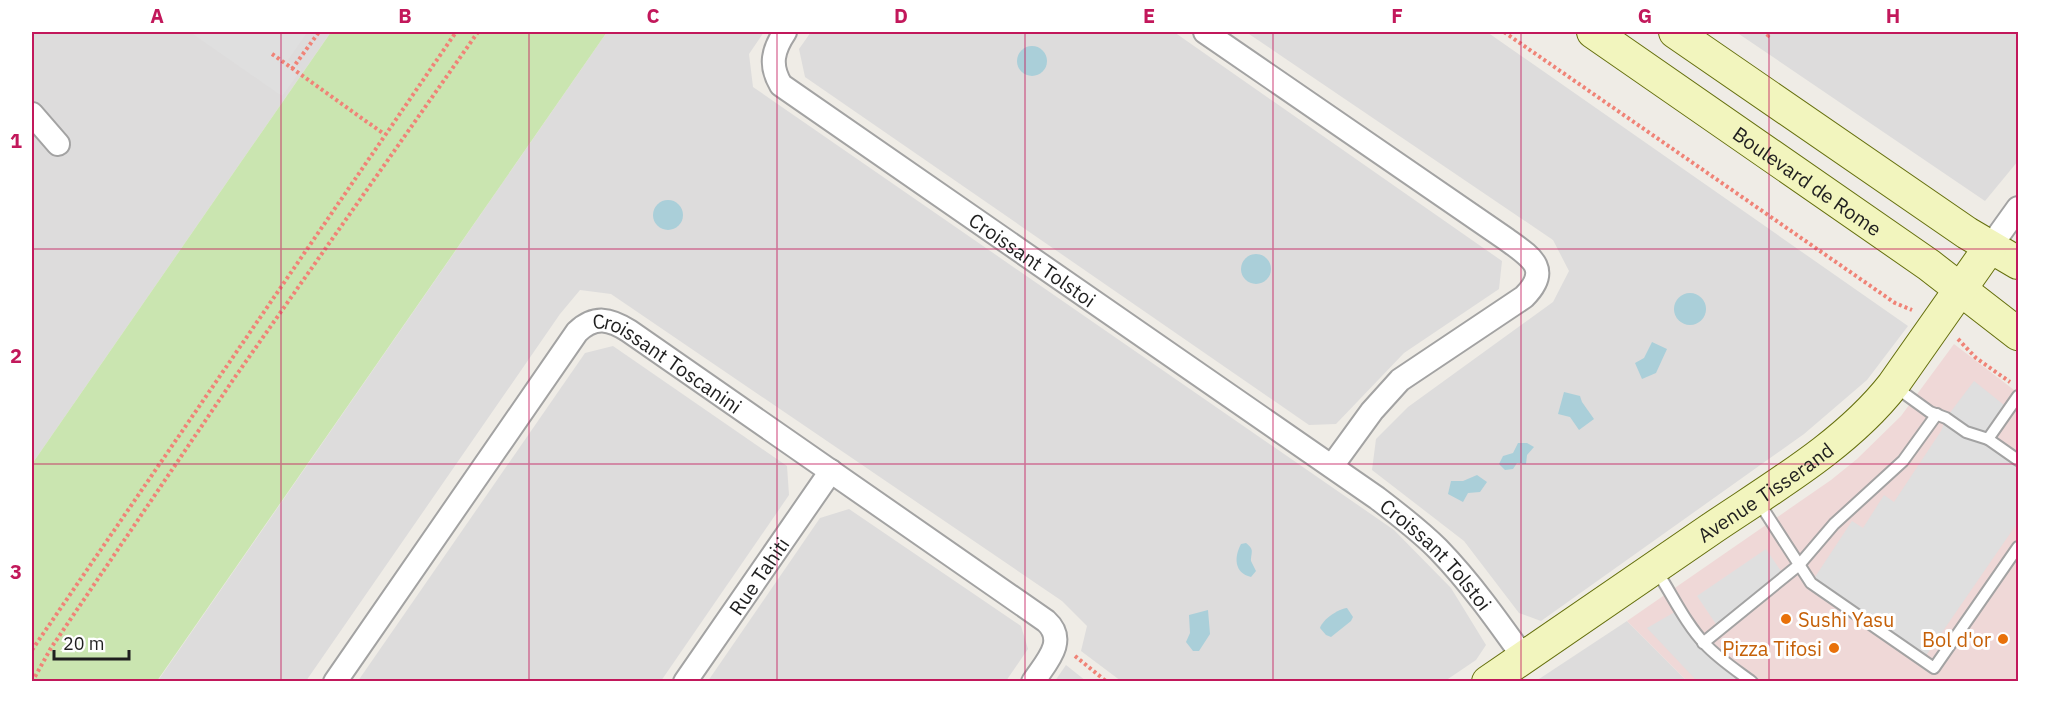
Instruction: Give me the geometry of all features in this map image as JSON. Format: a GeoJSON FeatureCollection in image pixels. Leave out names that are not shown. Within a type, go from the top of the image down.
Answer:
{"type":"FeatureCollection","features":[{"type":"Feature","properties":{"kind":"main road","name":"Boulevard de Rome"},"geometry":{"type":"LineString","coordinates":[[1593,32],[1929,265],[2019,334]]}},
{"type":"Feature","properties":{"kind":"main road"},"geometry":{"type":"LineString","coordinates":[[1675,32],[1967,233],[2019,263]]}},
{"type":"Feature","properties":{"kind":"main road","name":"Avenue Tisserand"},"geometry":{"type":"LineString","coordinates":[[1488,681],[1756,498],[1850,430],[1879,403],[1893,385],[1990,247]]}},
{"type":"Feature","properties":{"kind":"street","name":"Croissant Tolstoi"},"geometry":{"type":"LineString","coordinates":[[785,32],[778,42],[772,64],[775,75],[791,92],[1377,498],[1436,547],[1470,584],[1524,658]]}},
{"type":"Feature","properties":{"kind":"street"},"geometry":{"type":"LineString","coordinates":[[1205,32],[1506,239],[1527,255],[1538,269],[1538,279],[1533,289],[1524,297],[1411,372],[1389,391],[1332,466]]}},
{"type":"Feature","properties":{"kind":"street"},"geometry":{"type":"LineString","coordinates":[[32,114],[58,144]]}},
{"type":"Feature","properties":{"kind":"street"},"geometry":{"type":"LineString","coordinates":[[1990,247],[2019,208]]}},
{"type":"Feature","properties":{"kind":"street","name":"Croissant Toscanini"},"geometry":{"type":"LineString","coordinates":[[335,681],[577,332],[590,322],[606,320],[615,322],[1053,627],[1056,644],[1052,654],[1033,681]]}},
{"type":"Feature","properties":{"kind":"street","name":"Rue Tahiti"},"geometry":{"type":"LineString","coordinates":[[685,681],[831,471]]}},
{"type":"Feature","properties":{"kind":"lane"},"geometry":{"type":"LineString","coordinates":[[1893,385],[1930,412],[1946,418],[1966,432],[1988,439],[2019,460]]}},
{"type":"Feature","properties":{"kind":"lane"},"geometry":{"type":"LineString","coordinates":[[1988,439],[2019,396]]}},
{"type":"Feature","properties":{"kind":"lane"},"geometry":{"type":"LineString","coordinates":[[1703,643],[1799,565],[1834,524],[1903,461],[1937,414]]}},
{"type":"Feature","properties":{"kind":"lane"},"geometry":{"type":"LineString","coordinates":[[1756,498],[1811,583],[1934,668],[2019,547]]}},
{"type":"Feature","properties":{"kind":"lane"},"geometry":{"type":"LineString","coordinates":[[1654,567],[1703,643],[1723,661],[1752,681]]}},
{"type":"Feature","properties":{"kind":"path"},"geometry":{"type":"LineString","coordinates":[[292,69],[319,32]]}},
{"type":"Feature","properties":{"kind":"path"},"geometry":{"type":"LineString","coordinates":[[32,650],[456,32]]}},
{"type":"Feature","properties":{"kind":"path"},"geometry":{"type":"LineString","coordinates":[[32,681],[71,619],[236,377],[478,32]]}},
{"type":"Feature","properties":{"kind":"path"},"geometry":{"type":"LineString","coordinates":[[1504,32],[1895,303],[1904,308],[1919,310]]}},
{"type":"Feature","properties":{"kind":"path"},"geometry":{"type":"LineString","coordinates":[[1767,37],[1771,32]]}},
{"type":"Feature","properties":{"kind":"path"},"geometry":{"type":"LineString","coordinates":[[272,54],[384,134]]}},
{"type":"Feature","properties":{"kind":"path"},"geometry":{"type":"LineString","coordinates":[[1956,337],[1976,358],[2003,377]]}},
{"type":"Feature","properties":{"kind":"path"},"geometry":{"type":"LineString","coordinates":[[1074,656],[1107,681]]}},
{"type":"Feature","properties":{"kind":"shaded area"},"geometry":{"type":"Polygon","coordinates":[[[32,32],[331,32],[32,464],[32,32]]]}},
{"type":"Feature","properties":{"kind":"shaded area"},"geometry":{"type":"Polygon","coordinates":[[[190,32],[302,32],[306,34],[288,60],[301,70],[282,96],[190,32]]]}},
{"type":"Feature","properties":{"kind":"shaded area"},"geometry":{"type":"Polygon","coordinates":[[[607,32],[764,32],[749,54],[753,87],[1394,530],[1451,588],[1486,645],[1476,660],[1445,681],[1121,681],[1081,651],[1087,626],[1062,601],[611,294],[580,290],[560,314],[306,681],[157,682],[607,32]]]}},
{"type":"Feature","properties":{"kind":"shaded area"},"geometry":{"type":"Polygon","coordinates":[[[811,32],[1174,32],[1502,261],[1499,289],[1404,353],[1336,424],[1309,425],[805,77],[799,49],[811,32]]]}},
{"type":"Feature","properties":{"kind":"shaded area"},"geometry":{"type":"Polygon","coordinates":[[[1246,32],[1487,32],[1908,326],[1867,380],[1804,434],[1541,621],[1519,613],[1464,541],[1372,470],[1376,439],[1408,407],[1553,302],[1569,271],[1553,240],[1246,32]]]}},
{"type":"Feature","properties":{"kind":"shaded area"},"geometry":{"type":"Polygon","coordinates":[[[1736,32],[2018,32],[2018,161],[1985,201],[1736,32]]]}},
{"type":"Feature","properties":{"kind":"shaded area"},"geometry":{"type":"Polygon","coordinates":[[[1954,344],[2018,393],[2018,681],[1687,681],[1627,621],[1831,480],[1857,459],[1901,416],[1954,344]]]}},
{"type":"Feature","properties":{"kind":"shaded area"},"geometry":{"type":"Polygon","coordinates":[[[613,346],[787,466],[789,495],[661,681],[358,681],[585,353],[613,346]]]}},
{"type":"Feature","properties":{"kind":"shaded area"},"geometry":{"type":"Polygon","coordinates":[[[1974,381],[2009,409],[1988,439],[2018,460],[2018,522],[1923,660],[1811,583],[1852,521],[1863,528],[1884,495],[1894,502],[1941,431],[1946,418],[1974,381]]]}},
{"type":"Feature","properties":{"kind":"shaded area"},"geometry":{"type":"Polygon","coordinates":[[[849,509],[1021,626],[1028,649],[1006,681],[708,681],[820,518],[849,509]]]}},
{"type":"Feature","properties":{"kind":"shaded area"},"geometry":{"type":"Polygon","coordinates":[[[1766,549],[1785,577],[1720,630],[1697,596],[1766,549]]]}},
{"type":"Feature","properties":{"kind":"shaded area"},"geometry":{"type":"Polygon","coordinates":[[[1680,609],[1691,626],[1752,681],[1697,681],[1647,628],[1680,609]]]}},
{"type":"Feature","properties":{"kind":"shaded area"},"geometry":{"type":"Polygon","coordinates":[[[1627,621],[1687,681],[1536,681],[1627,621]]]}},
{"type":"Feature","properties":{"kind":"shaded area"},"geometry":{"type":"Polygon","coordinates":[[[1066,665],[1086,681],[1055,681],[1066,665]]]}},
{"type":"Feature","properties":{"kind":"green space"},"geometry":{"type":"Polygon","coordinates":[[[331,32],[607,32],[157,681],[32,681],[32,464],[331,32]]]}},
{"type":"Feature","properties":{"kind":"water"},"geometry":{"type":"Polygon","coordinates":[[[1032,46],[1038,47],[1046,55],[1046,67],[1038,75],[1032,76],[1026,75],[1018,67],[1017,61],[1018,55],[1026,47],[1032,46]]]}},
{"type":"Feature","properties":{"kind":"water"},"geometry":{"type":"Polygon","coordinates":[[[668,200],[674,201],[682,209],[682,221],[674,229],[668,230],[662,229],[654,221],[653,215],[654,209],[662,201],[668,200]]]}},
{"type":"Feature","properties":{"kind":"water"},"geometry":{"type":"Polygon","coordinates":[[[1256,254],[1262,255],[1270,263],[1270,275],[1262,283],[1256,284],[1250,283],[1242,275],[1241,269],[1242,263],[1250,255],[1256,254]]]}},
{"type":"Feature","properties":{"kind":"water"},"geometry":{"type":"Polygon","coordinates":[[[1690,293],[1701,298],[1706,309],[1701,320],[1690,325],[1679,320],[1674,309],[1679,298],[1690,293]]]}},
{"type":"Feature","properties":{"kind":"water"},"geometry":{"type":"Polygon","coordinates":[[[1652,342],[1667,349],[1656,373],[1642,379],[1635,363],[1644,358],[1652,342]]]}},
{"type":"Feature","properties":{"kind":"water"},"geometry":{"type":"Polygon","coordinates":[[[1564,392],[1580,396],[1594,419],[1579,430],[1570,417],[1558,414],[1564,392]]]}},
{"type":"Feature","properties":{"kind":"water"},"geometry":{"type":"Polygon","coordinates":[[[1518,443],[1527,443],[1534,447],[1527,455],[1526,464],[1517,463],[1513,469],[1505,470],[1499,464],[1503,456],[1513,453],[1518,443]]]}},
{"type":"Feature","properties":{"kind":"water"},"geometry":{"type":"Polygon","coordinates":[[[1477,475],[1487,482],[1480,492],[1468,493],[1463,502],[1448,494],[1451,481],[1463,481],[1477,475]]]}},
{"type":"Feature","properties":{"kind":"water"},"geometry":{"type":"Polygon","coordinates":[[[1246,543],[1252,549],[1251,561],[1256,571],[1251,577],[1241,572],[1237,564],[1241,544],[1246,543]]]}},
{"type":"Feature","properties":{"kind":"water"},"geometry":{"type":"Polygon","coordinates":[[[1347,608],[1353,617],[1351,621],[1331,637],[1326,635],[1320,628],[1324,621],[1335,612],[1347,608]]]}},
{"type":"Feature","properties":{"kind":"water"},"geometry":{"type":"Polygon","coordinates":[[[1208,610],[1210,634],[1199,651],[1193,651],[1186,642],[1190,633],[1189,615],[1208,610]]]}},
{"type":"Feature","properties":{"kind":"place","name":"Sushi Yasu"},"geometry":{"type":"Point","coordinates":[1786,619]}},
{"type":"Feature","properties":{"kind":"place","name":"Bol d'or"},"geometry":{"type":"Point","coordinates":[2003,639]}},
{"type":"Feature","properties":{"kind":"place","name":"Pizza Tifosi"},"geometry":{"type":"Point","coordinates":[1834,648]}}]}
